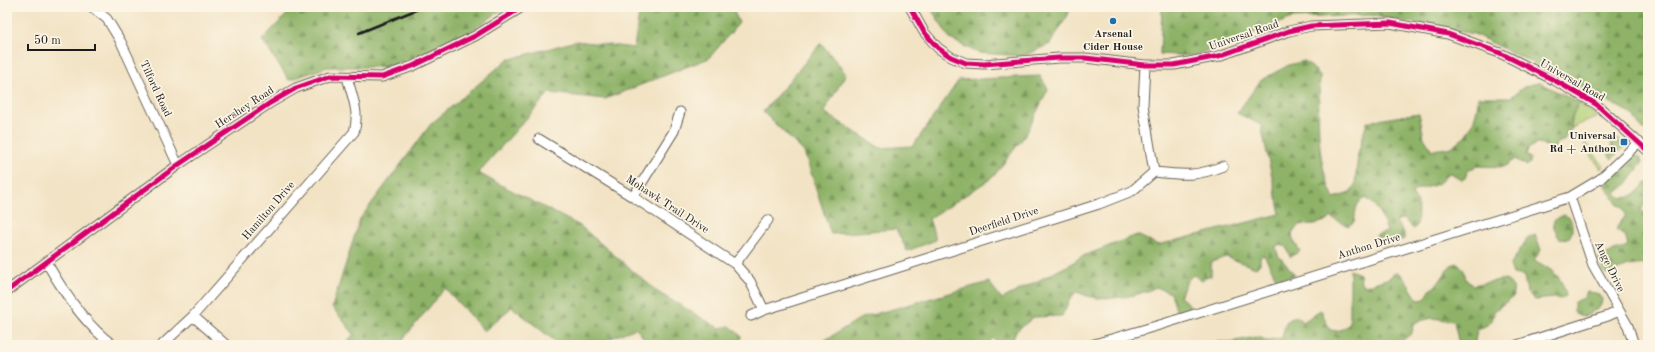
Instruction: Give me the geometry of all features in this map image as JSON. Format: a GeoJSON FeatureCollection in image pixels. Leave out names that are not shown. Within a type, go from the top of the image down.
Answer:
{"type":"FeatureCollection","features":[{"type":"Feature","properties":{"kind":"street","name":"Tilford Road"},"geometry":{"type":"LineString","coordinates":[[92,7],[107,19],[120,42],[178,165]]}},
{"type":"Feature","properties":{"kind":"street","name":"Hershey Road"},"geometry":{"type":"LineString","coordinates":[[7,291],[178,165],[270,103],[296,88],[330,76],[382,77],[413,66],[475,36],[522,7]]}},
{"type":"Feature","properties":{"kind":"street","name":"Universal Road"},"geometry":{"type":"LineString","coordinates":[[910,7],[924,32],[938,48],[951,57],[966,63],[1008,63],[1058,58],[1085,58],[1145,65],[1174,65],[1200,60],[1289,31],[1311,26],[1390,23],[1448,34],[1500,53],[1554,80],[1596,104],[1648,151]]}},
{"type":"Feature","properties":{"kind":"street"},"geometry":{"type":"LineString","coordinates":[[1145,65],[1143,105],[1154,172],[1180,175],[1205,174],[1223,166]]}},
{"type":"Feature","properties":{"kind":"street","name":"Hamilton Drive"},"geometry":{"type":"LineString","coordinates":[[162,345],[194,316],[354,132],[357,121],[356,108],[347,77]]}},
{"type":"Feature","properties":{"kind":"street"},"geometry":{"type":"LineString","coordinates":[[633,197],[674,131],[680,112]]}},
{"type":"Feature","properties":{"kind":"street","name":"Mohawk Trail Drive"},"geometry":{"type":"LineString","coordinates":[[540,139],[736,264],[750,281],[764,310]]}},
{"type":"Feature","properties":{"kind":"street","name":"Anthon Drive"},"geometry":{"type":"LineString","coordinates":[[1091,345],[1570,197],[1598,180],[1639,142]]}},
{"type":"Feature","properties":{"kind":"street","name":"Deerfield Drive"},"geometry":{"type":"LineString","coordinates":[[751,316],[764,310],[1099,204],[1132,191],[1154,172]]}},
{"type":"Feature","properties":{"kind":"street","name":"Ange Drive"},"geometry":{"type":"LineString","coordinates":[[1570,197],[1592,265],[1628,326],[1634,345]]}},
{"type":"Feature","properties":{"kind":"street"},"geometry":{"type":"LineString","coordinates":[[736,264],[768,220]]}},
{"type":"Feature","properties":{"kind":"street"},"geometry":{"type":"LineString","coordinates":[[47,263],[72,301],[100,336],[113,345]]}},
{"type":"Feature","properties":{"kind":"street"},"geometry":{"type":"LineString","coordinates":[[1516,345],[1608,316],[1619,311]]}},
{"type":"Feature","properties":{"kind":"street"},"geometry":{"type":"LineString","coordinates":[[194,316],[226,345]]}},
{"type":"Feature","properties":{"kind":"street"},"geometry":{"type":"LineString","coordinates":[[1127,335],[1130,345]]}},
{"type":"Feature","properties":{"kind":"green space"},"geometry":{"type":"Polygon","coordinates":[[[294,7],[506,7],[461,38],[388,67],[328,67],[289,80],[262,40],[294,7]]]}},
{"type":"Feature","properties":{"kind":"green space"},"geometry":{"type":"Polygon","coordinates":[[[640,7],[732,7],[739,23],[709,58],[605,99],[549,93],[478,173],[580,226],[659,293],[719,328],[730,326],[741,336],[740,345],[649,345],[636,328],[594,345],[560,345],[512,307],[484,331],[445,288],[400,343],[401,345],[343,345],[354,334],[332,307],[360,219],[431,124],[507,60],[576,41],[634,48],[640,7]]]}},
{"type":"Feature","properties":{"kind":"green space"},"geometry":{"type":"Polygon","coordinates":[[[930,7],[1070,7],[1068,15],[1050,44],[1023,56],[978,53],[950,39],[930,7]]]}},
{"type":"Feature","properties":{"kind":"green space"},"geometry":{"type":"Polygon","coordinates":[[[1162,7],[1648,7],[1648,128],[1644,131],[1632,114],[1580,86],[1474,34],[1370,15],[1292,18],[1193,56],[1160,54],[1162,7]]]}},
{"type":"Feature","properties":{"kind":"green space"},"geometry":{"type":"Polygon","coordinates":[[[821,43],[846,74],[824,112],[880,148],[913,146],[959,80],[1040,76],[1048,89],[1026,134],[993,177],[929,219],[936,240],[907,251],[896,229],[831,234],[804,152],[763,112],[821,43]]]}},
{"type":"Feature","properties":{"kind":"green space"},"geometry":{"type":"Polygon","coordinates":[[[1305,61],[1320,75],[1319,138],[1324,169],[1334,198],[1350,193],[1355,185],[1358,154],[1367,122],[1419,113],[1424,138],[1432,150],[1444,149],[1451,147],[1463,138],[1471,126],[1478,104],[1478,97],[1511,97],[1524,87],[1539,82],[1579,103],[1571,119],[1572,129],[1566,133],[1565,140],[1555,144],[1556,149],[1550,152],[1545,145],[1537,144],[1528,148],[1526,155],[1530,158],[1530,163],[1527,166],[1515,159],[1504,167],[1477,166],[1468,170],[1465,178],[1462,180],[1451,173],[1447,174],[1444,179],[1432,186],[1414,191],[1412,194],[1418,203],[1418,219],[1416,227],[1413,229],[1404,219],[1396,220],[1404,233],[1404,239],[1385,245],[1376,242],[1376,235],[1387,232],[1382,218],[1374,205],[1366,198],[1362,199],[1358,204],[1354,222],[1348,226],[1330,217],[1329,220],[1315,224],[1299,225],[1292,233],[1293,240],[1300,251],[1290,257],[1286,247],[1281,244],[1276,246],[1278,255],[1295,275],[1277,280],[1264,255],[1260,257],[1260,264],[1256,268],[1226,257],[1211,262],[1211,276],[1201,280],[1193,275],[1188,279],[1180,297],[1189,304],[1189,310],[1177,313],[1171,293],[1156,287],[1141,293],[1115,298],[1091,297],[1076,292],[1069,301],[1062,316],[1034,317],[1016,331],[1011,345],[1000,345],[993,338],[987,345],[817,345],[861,318],[989,282],[1002,299],[1069,265],[1081,257],[1137,235],[1158,245],[1280,214],[1261,125],[1237,113],[1261,80],[1289,65],[1305,61]]]}},
{"type":"Feature","properties":{"kind":"green space"},"geometry":{"type":"Polygon","coordinates":[[[1579,103],[1598,117],[1571,128],[1573,114],[1579,103]]]}},
{"type":"Feature","properties":{"kind":"green space"},"geometry":{"type":"Polygon","coordinates":[[[1615,139],[1619,140],[1624,147],[1612,159],[1608,154],[1613,149],[1611,142],[1615,139]]]}},
{"type":"Feature","properties":{"kind":"green space"},"geometry":{"type":"Polygon","coordinates":[[[1586,144],[1604,166],[1601,169],[1584,145],[1586,144]]]}},
{"type":"Feature","properties":{"kind":"green space"},"geometry":{"type":"Polygon","coordinates":[[[1635,155],[1640,157],[1642,163],[1626,185],[1616,193],[1619,197],[1624,198],[1631,196],[1646,183],[1648,183],[1648,201],[1641,209],[1642,212],[1648,213],[1648,270],[1643,264],[1629,266],[1606,274],[1602,270],[1598,259],[1604,254],[1628,245],[1625,236],[1616,229],[1626,215],[1623,207],[1618,205],[1605,186],[1606,178],[1635,155]]]}},
{"type":"Feature","properties":{"kind":"green space"},"geometry":{"type":"Polygon","coordinates":[[[1564,215],[1570,218],[1572,223],[1572,232],[1568,239],[1559,238],[1553,225],[1554,220],[1564,215]]]}},
{"type":"Feature","properties":{"kind":"green space"},"geometry":{"type":"Polygon","coordinates":[[[1535,235],[1541,250],[1534,260],[1551,270],[1559,278],[1566,296],[1560,299],[1554,298],[1535,300],[1527,292],[1524,276],[1513,274],[1510,265],[1527,239],[1535,235]]]}},
{"type":"Feature","properties":{"kind":"green space"},"geometry":{"type":"Polygon","coordinates":[[[1458,263],[1464,270],[1466,280],[1473,285],[1506,279],[1513,287],[1514,296],[1494,311],[1493,318],[1489,323],[1484,327],[1477,329],[1475,341],[1477,345],[1459,345],[1454,321],[1432,318],[1416,322],[1412,333],[1404,339],[1400,345],[1212,345],[1214,342],[1229,342],[1257,337],[1267,340],[1282,338],[1286,322],[1294,317],[1298,317],[1303,322],[1321,310],[1330,330],[1336,331],[1343,328],[1350,323],[1350,270],[1360,274],[1361,283],[1365,286],[1389,278],[1396,272],[1402,275],[1418,300],[1425,299],[1431,289],[1437,285],[1451,265],[1458,263]]]}},
{"type":"Feature","properties":{"kind":"green space"},"geometry":{"type":"Polygon","coordinates":[[[1587,292],[1597,293],[1602,299],[1600,306],[1598,309],[1592,311],[1591,314],[1586,316],[1577,315],[1574,311],[1574,302],[1584,298],[1587,292]]]}},
{"type":"Feature","properties":{"kind":"railway"},"geometry":{"type":"LineString","coordinates":[[359,33],[423,7]]}},
{"type":"Feature","properties":{"kind":"cycle path"},"geometry":{"type":"LineString","coordinates":[[7,291],[178,165],[270,103],[296,88],[330,76],[382,77],[413,66],[475,36],[522,7]]}},
{"type":"Feature","properties":{"kind":"cycle path"},"geometry":{"type":"LineString","coordinates":[[910,7],[924,32],[938,48],[951,57],[966,63],[984,64],[1059,58],[1085,58],[1145,65],[1174,65],[1219,56],[1289,31],[1311,26],[1390,23],[1448,34],[1500,53],[1554,80],[1596,104],[1648,151]]}},
{"type":"Feature","properties":{"kind":"place","name":"Arsenal Cider House"},"geometry":{"type":"Point","coordinates":[1113,21]}},
{"type":"Feature","properties":{"kind":"place","name":"Universal Rd + Anthon"},"geometry":{"type":"Point","coordinates":[1624,142]}}]}
